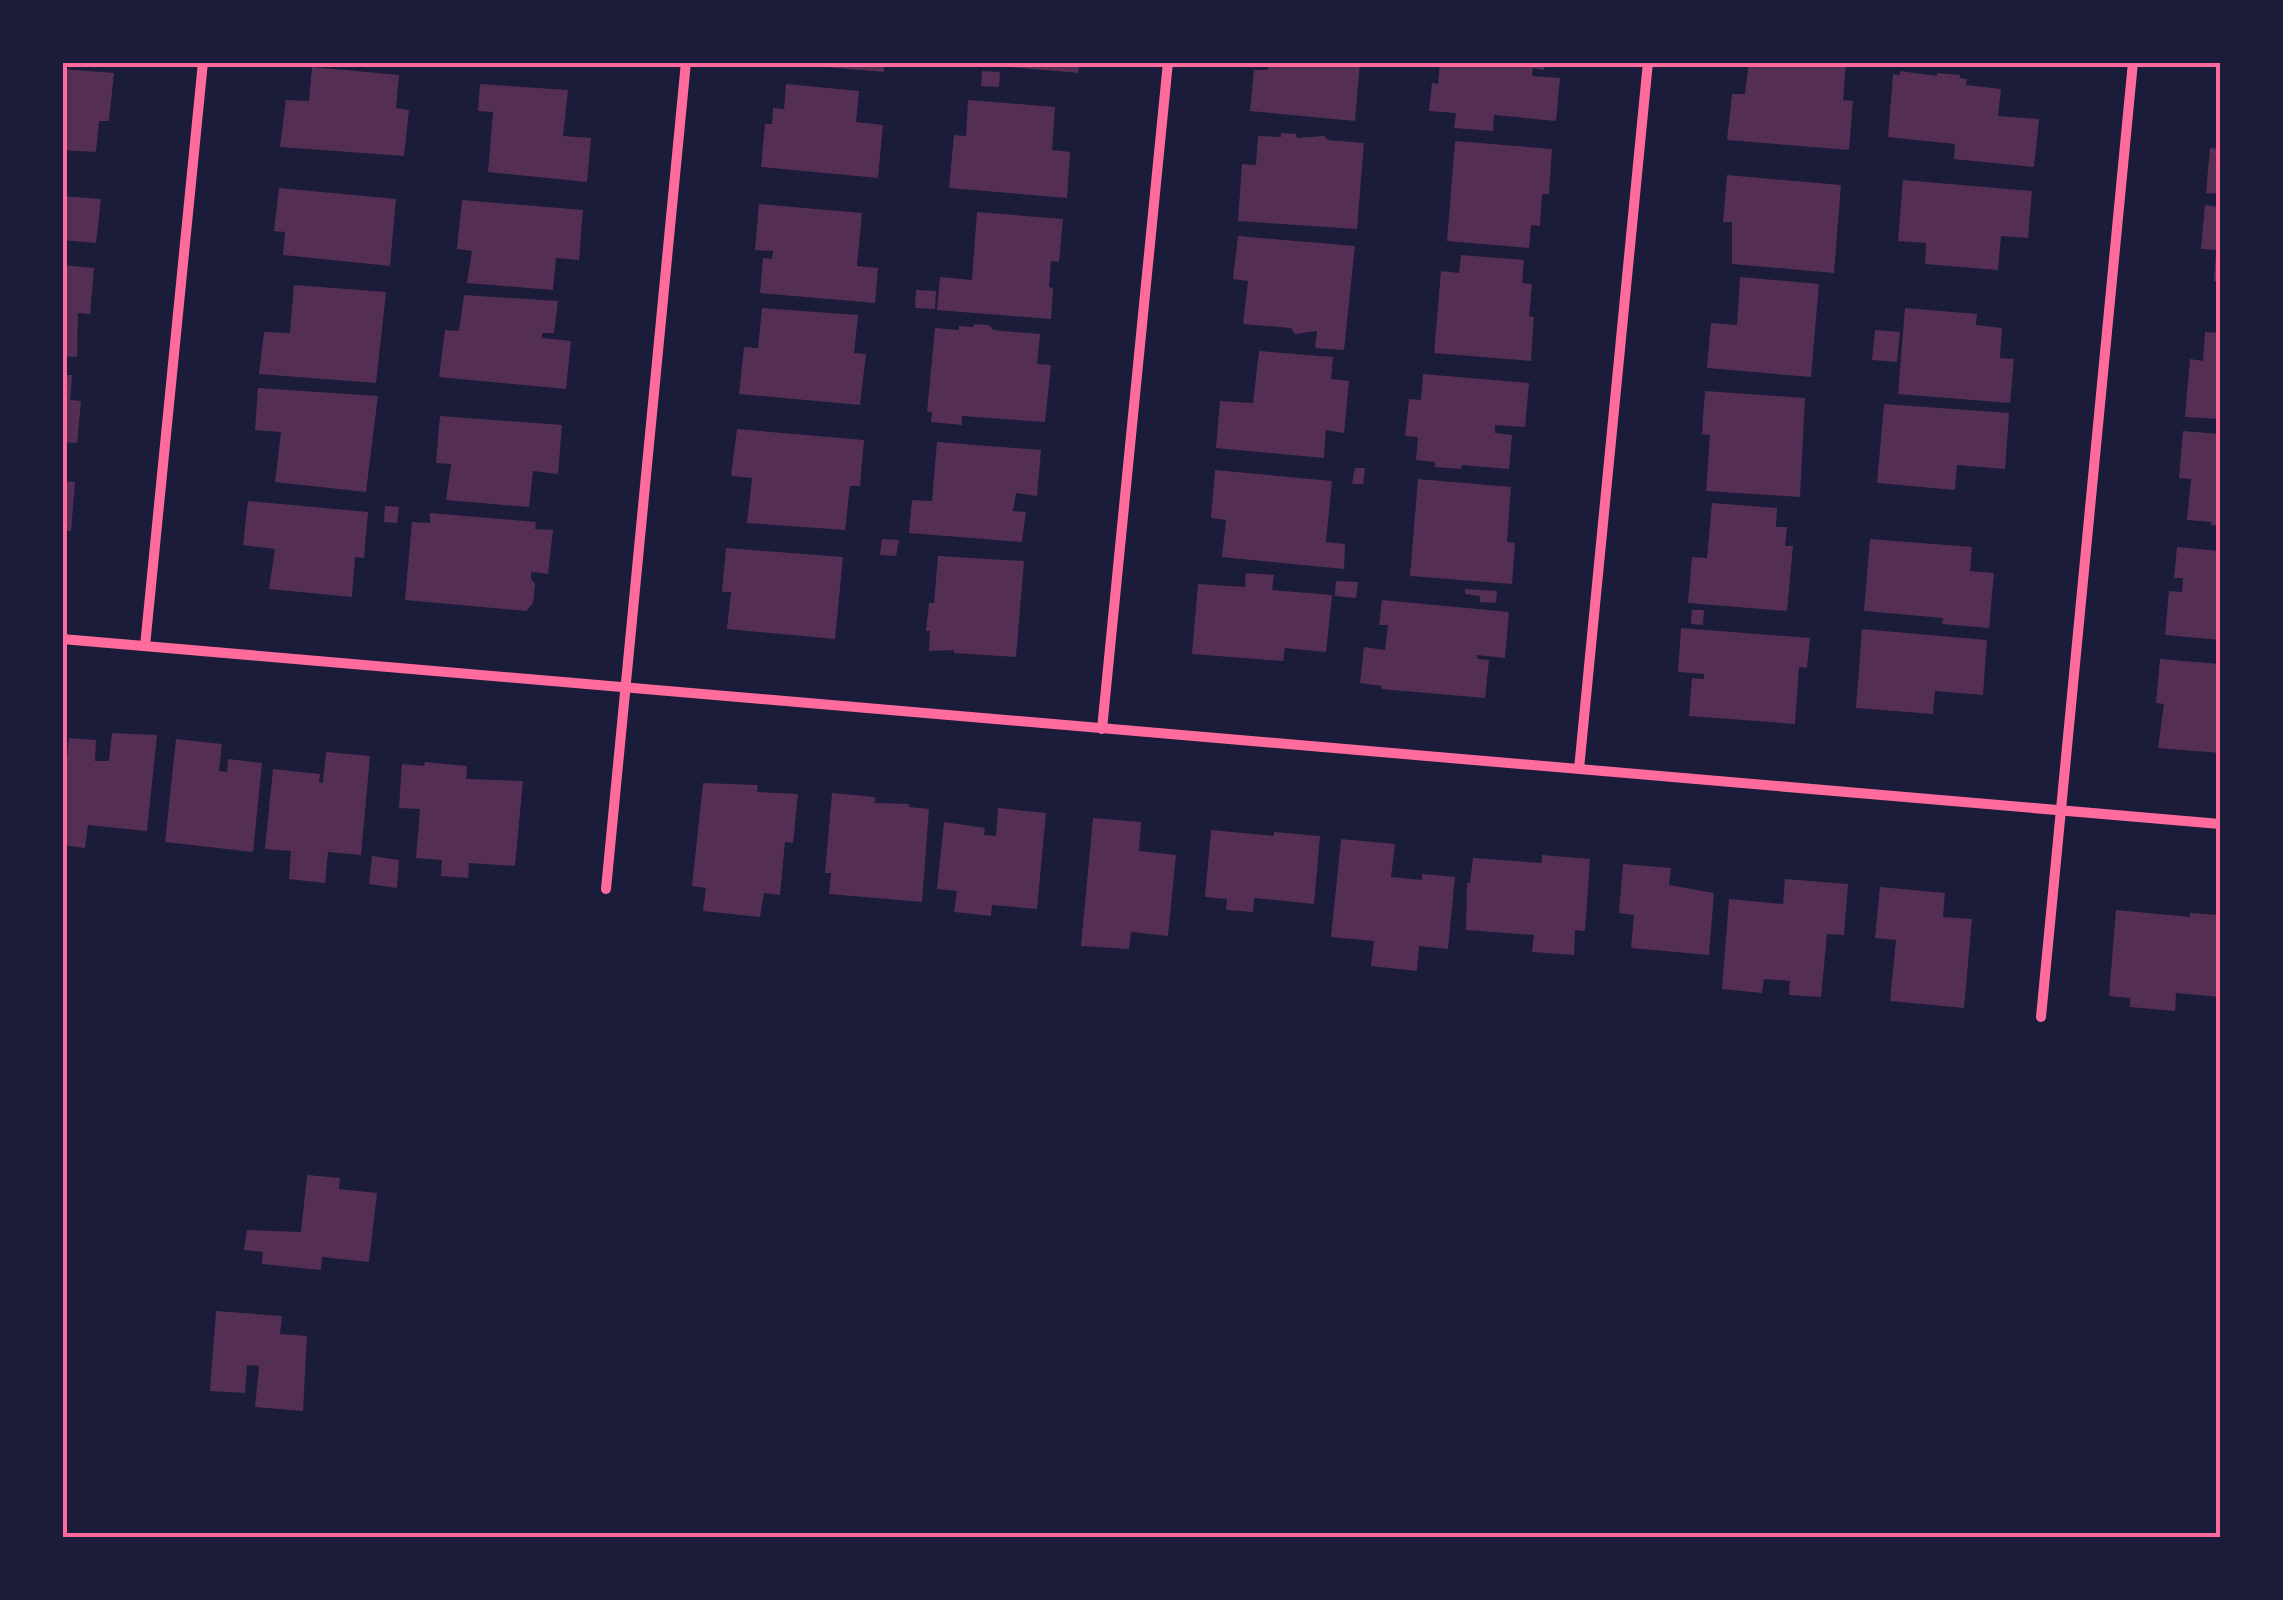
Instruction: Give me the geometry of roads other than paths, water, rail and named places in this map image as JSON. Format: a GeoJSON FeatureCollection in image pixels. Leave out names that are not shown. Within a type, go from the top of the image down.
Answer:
{"type":"FeatureCollection","features":[{"type":"Feature","properties":{"kind":"street"},"geometry":{"type":"LineString","coordinates":[[145,646],[203,62]]}},
{"type":"Feature","properties":{"kind":"street"},"geometry":{"type":"LineString","coordinates":[[606,888],[686,62]]}},
{"type":"Feature","properties":{"kind":"street"},"geometry":{"type":"LineString","coordinates":[[1102,729],[1168,62]]}},
{"type":"Feature","properties":{"kind":"street"},"geometry":{"type":"LineString","coordinates":[[1579,769],[1648,62]]}},
{"type":"Feature","properties":{"kind":"street"},"geometry":{"type":"LineString","coordinates":[[2041,1017],[2132,62]]}},
{"type":"Feature","properties":{"kind":"street"},"geometry":{"type":"LineString","coordinates":[[62,639],[2220,824]]}}]}
